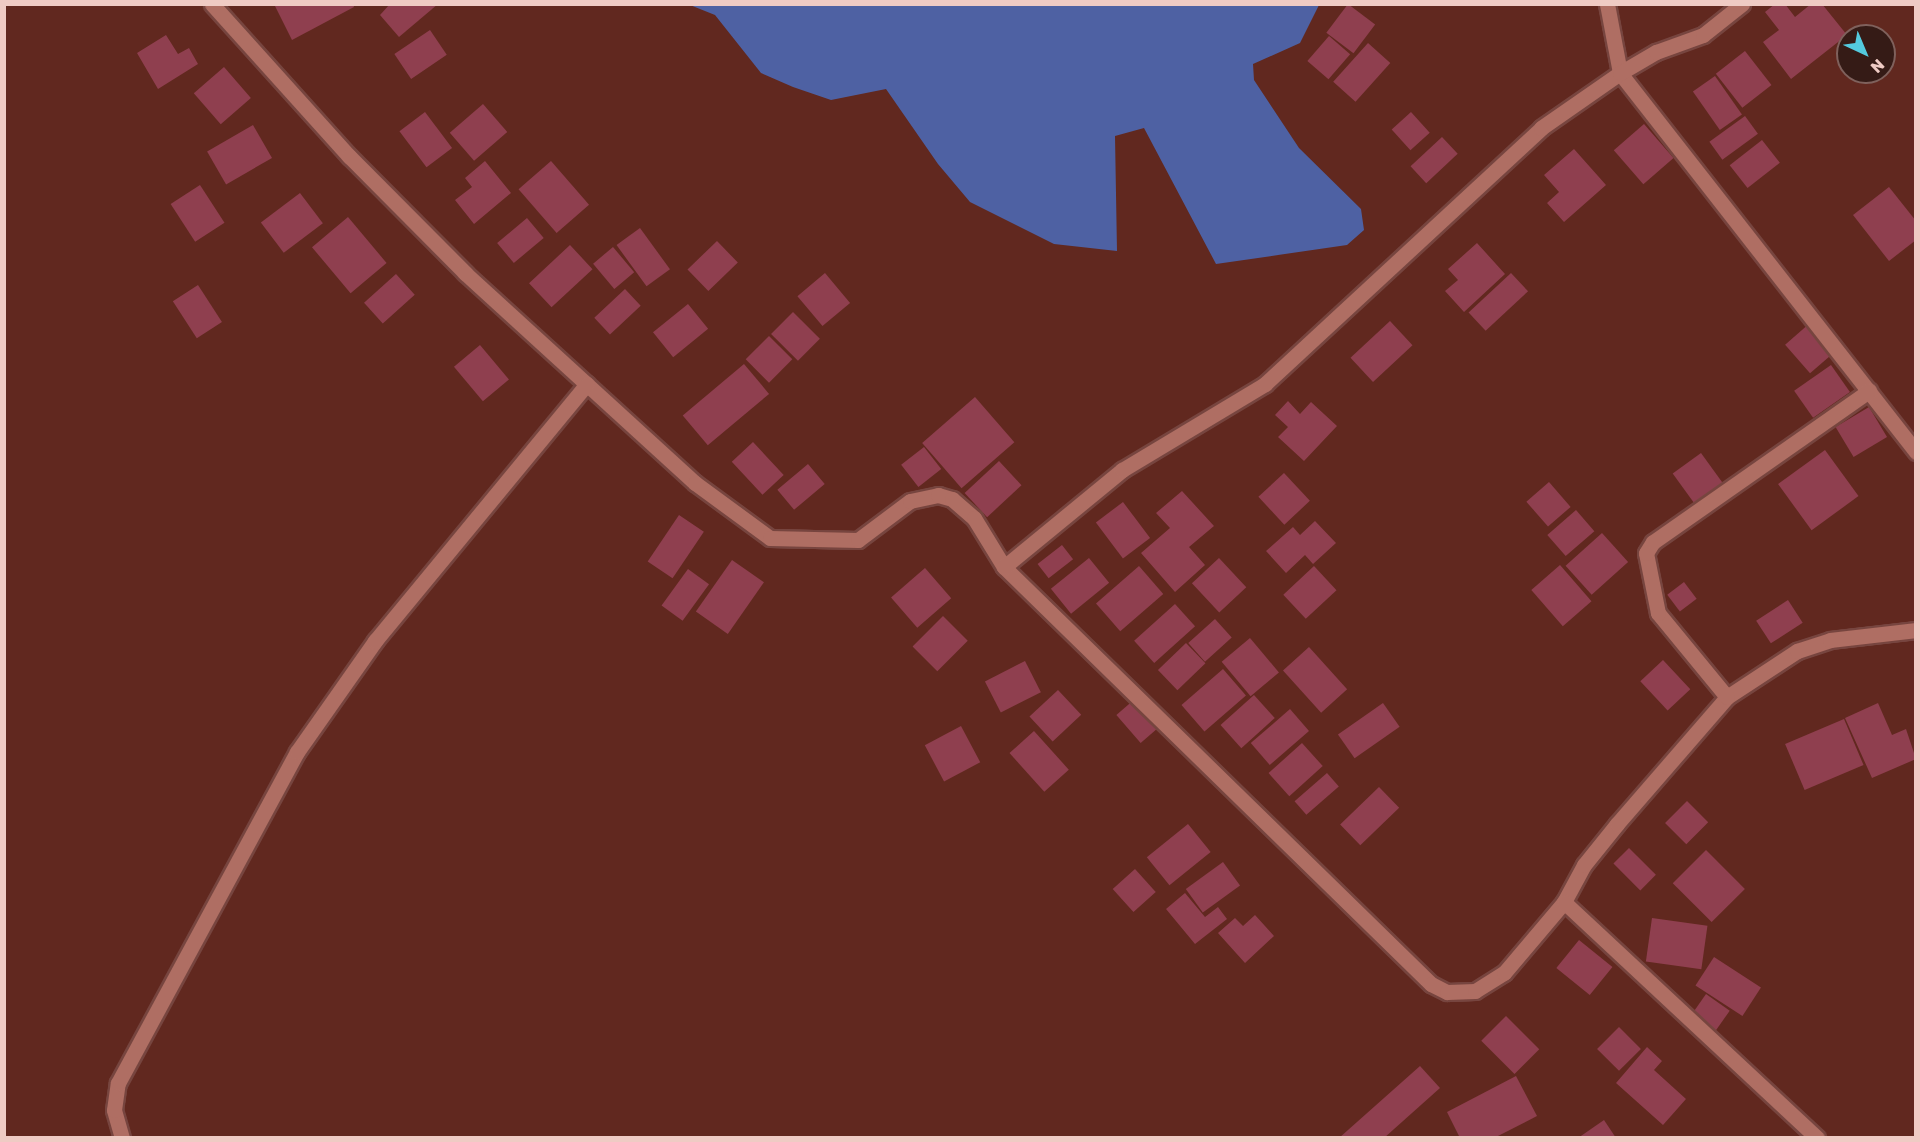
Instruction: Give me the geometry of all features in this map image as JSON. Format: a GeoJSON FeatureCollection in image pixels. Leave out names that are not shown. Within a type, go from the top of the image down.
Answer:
{"type":"FeatureCollection","features":[{"type":"Feature","properties":{"kind":"street"},"geometry":{"type":"LineString","coordinates":[[212,4],[349,156],[465,273],[695,483],[770,538],[858,540],[910,501],[938,495],[952,499],[974,518],[1004,567],[1431,984],[1460,993],[1491,984],[1564,902],[1584,865],[1727,697],[1797,651],[1830,640],[1916,630]]}},
{"type":"Feature","properties":{"kind":"street"},"geometry":{"type":"LineString","coordinates":[[1607,4],[1620,73],[1916,452]]}},
{"type":"Feature","properties":{"kind":"street"},"geometry":{"type":"LineString","coordinates":[[1004,567],[1122,470],[1265,384],[1488,173],[1620,73],[1656,52],[1702,35],[1742,4]]}},
{"type":"Feature","properties":{"kind":"street"},"geometry":{"type":"LineString","coordinates":[[122,1137],[114,1110],[118,1083],[297,752],[375,641],[587,384]]}},
{"type":"Feature","properties":{"kind":"street"},"geometry":{"type":"LineString","coordinates":[[1727,697],[1658,613],[1646,553],[1690,516],[1869,391]]}},
{"type":"Feature","properties":{"kind":"street"},"geometry":{"type":"LineString","coordinates":[[1564,902],[1817,1137]]}},
{"type":"Feature","properties":{"kind":"water"},"geometry":{"type":"Polygon","coordinates":[[[690,5],[1319,5],[1300,43],[1253,64],[1254,80],[1299,148],[1361,209],[1364,230],[1347,245],[1216,264],[1144,128],[1115,136],[1117,251],[1054,244],[970,202],[938,164],[886,89],[831,100],[793,87],[761,73],[715,15],[690,5]]]}},
{"type":"Feature","properties":{"kind":"building"},"geometry":{"type":"Polygon","coordinates":[[[274,4],[353,4],[354,7],[292,40],[274,4]]]}},
{"type":"Feature","properties":{"kind":"building"},"geometry":{"type":"Polygon","coordinates":[[[390,4],[438,4],[399,37],[380,15],[390,4]]]}},
{"type":"Feature","properties":{"kind":"building"},"geometry":{"type":"Polygon","coordinates":[[[1348,4],[1375,24],[1353,53],[1326,33],[1348,4]]]}},
{"type":"Feature","properties":{"kind":"building"},"geometry":{"type":"Polygon","coordinates":[[[1775,4],[1785,4],[1795,17],[1811,4],[1822,4],[1838,24],[1836,24],[1836,44],[1791,79],[1763,42],[1779,30],[1765,12],[1775,4]]]}},
{"type":"Feature","properties":{"kind":"building"},"geometry":{"type":"Polygon","coordinates":[[[430,30],[447,55],[411,79],[394,54],[430,30]]]}},
{"type":"Feature","properties":{"kind":"building"},"geometry":{"type":"Polygon","coordinates":[[[166,35],[178,54],[189,48],[198,64],[158,89],[137,53],[166,35]]]}},
{"type":"Feature","properties":{"kind":"building"},"geometry":{"type":"Polygon","coordinates":[[[1329,36],[1350,54],[1328,79],[1307,61],[1329,36]]]}},
{"type":"Feature","properties":{"kind":"building"},"geometry":{"type":"Polygon","coordinates":[[[1368,43],[1390,63],[1355,102],[1333,82],[1368,43]]]}},
{"type":"Feature","properties":{"kind":"building"},"geometry":{"type":"Polygon","coordinates":[[[1745,51],[1771,85],[1742,108],[1716,74],[1745,51]]]}},
{"type":"Feature","properties":{"kind":"building"},"geometry":{"type":"Polygon","coordinates":[[[224,67],[251,98],[221,124],[194,93],[224,67]]]}},
{"type":"Feature","properties":{"kind":"building"},"geometry":{"type":"Polygon","coordinates":[[[1715,76],[1742,115],[1720,130],[1693,91],[1715,76]]]}},
{"type":"Feature","properties":{"kind":"building"},"geometry":{"type":"Polygon","coordinates":[[[483,104],[507,132],[474,161],[450,133],[483,104]]]}},
{"type":"Feature","properties":{"kind":"building"},"geometry":{"type":"Polygon","coordinates":[[[425,112],[452,148],[427,167],[399,131],[425,112]]]}},
{"type":"Feature","properties":{"kind":"building"},"geometry":{"type":"Polygon","coordinates":[[[1411,112],[1430,133],[1410,150],[1392,129],[1411,112]]]}},
{"type":"Feature","properties":{"kind":"building"},"geometry":{"type":"Polygon","coordinates":[[[1745,116],[1758,134],[1722,160],[1709,142],[1745,116]]]}},
{"type":"Feature","properties":{"kind":"building"},"geometry":{"type":"Polygon","coordinates":[[[1644,124],[1674,158],[1643,184],[1614,150],[1644,124]]]}},
{"type":"Feature","properties":{"kind":"building"},"geometry":{"type":"Polygon","coordinates":[[[253,125],[272,158],[226,184],[207,152],[253,125]]]}},
{"type":"Feature","properties":{"kind":"building"},"geometry":{"type":"Polygon","coordinates":[[[1442,137],[1458,154],[1426,183],[1411,166],[1442,137]]]}},
{"type":"Feature","properties":{"kind":"building"},"geometry":{"type":"Polygon","coordinates":[[[1762,140],[1780,163],[1748,188],[1730,165],[1762,140]]]}},
{"type":"Feature","properties":{"kind":"building"},"geometry":{"type":"Polygon","coordinates":[[[1574,149],[1606,185],[1564,222],[1547,203],[1559,192],[1544,175],[1574,149]]]}},
{"type":"Feature","properties":{"kind":"building"},"geometry":{"type":"Polygon","coordinates":[[[485,161],[511,193],[474,224],[455,200],[472,187],[465,178],[485,161]]]}},
{"type":"Feature","properties":{"kind":"building"},"geometry":{"type":"Polygon","coordinates":[[[551,161],[589,205],[557,233],[519,189],[551,161]]]}},
{"type":"Feature","properties":{"kind":"building"},"geometry":{"type":"Polygon","coordinates":[[[200,185],[225,223],[195,242],[171,204],[200,185]]]}},
{"type":"Feature","properties":{"kind":"building"},"geometry":{"type":"Polygon","coordinates":[[[1889,187],[1916,221],[1916,240],[1889,261],[1853,215],[1889,187]]]}},
{"type":"Feature","properties":{"kind":"building"},"geometry":{"type":"Polygon","coordinates":[[[300,193],[323,223],[284,253],[261,222],[300,193]]]}},
{"type":"Feature","properties":{"kind":"building"},"geometry":{"type":"Polygon","coordinates":[[[348,217],[387,263],[351,293],[312,247],[348,217]]]}},
{"type":"Feature","properties":{"kind":"building"},"geometry":{"type":"Polygon","coordinates":[[[527,218],[544,238],[514,263],[497,243],[527,218]]]}},
{"type":"Feature","properties":{"kind":"building"},"geometry":{"type":"Polygon","coordinates":[[[640,228],[670,269],[647,286],[617,245],[640,228]]]}},
{"type":"Feature","properties":{"kind":"building"},"geometry":{"type":"Polygon","coordinates":[[[717,241],[738,263],[708,291],[688,269],[717,241]]]}},
{"type":"Feature","properties":{"kind":"building"},"geometry":{"type":"Polygon","coordinates":[[[1477,243],[1505,274],[1464,312],[1445,291],[1458,280],[1448,269],[1477,243]]]}},
{"type":"Feature","properties":{"kind":"building"},"geometry":{"type":"Polygon","coordinates":[[[570,245],[593,269],[552,307],[529,283],[570,245]]]}},
{"type":"Feature","properties":{"kind":"building"},"geometry":{"type":"Polygon","coordinates":[[[613,247],[634,272],[614,289],[593,264],[613,247]]]}},
{"type":"Feature","properties":{"kind":"building"},"geometry":{"type":"Polygon","coordinates":[[[825,273],[850,303],[822,326],[797,296],[825,273]]]}},
{"type":"Feature","properties":{"kind":"building"},"geometry":{"type":"Polygon","coordinates":[[[1511,273],[1528,291],[1486,331],[1469,313],[1511,273]]]}},
{"type":"Feature","properties":{"kind":"building"},"geometry":{"type":"Polygon","coordinates":[[[396,274],[415,295],[383,324],[364,303],[396,274]]]}},
{"type":"Feature","properties":{"kind":"building"},"geometry":{"type":"Polygon","coordinates":[[[198,285],[222,322],[197,338],[173,301],[198,285]]]}},
{"type":"Feature","properties":{"kind":"building"},"geometry":{"type":"Polygon","coordinates":[[[625,289],[641,306],[610,334],[594,318],[625,289]]]}},
{"type":"Feature","properties":{"kind":"building"},"geometry":{"type":"Polygon","coordinates":[[[688,304],[708,329],[673,357],[653,332],[688,304]]]}},
{"type":"Feature","properties":{"kind":"building"},"geometry":{"type":"Polygon","coordinates":[[[793,312],[820,339],[798,361],[771,334],[793,312]]]}},
{"type":"Feature","properties":{"kind":"building"},"geometry":{"type":"Polygon","coordinates":[[[1390,321],[1413,345],[1373,382],[1351,358],[1390,321]]]}},
{"type":"Feature","properties":{"kind":"building"},"geometry":{"type":"Polygon","coordinates":[[[1810,323],[1835,352],[1810,373],[1785,345],[1810,323]]]}},
{"type":"Feature","properties":{"kind":"building"},"geometry":{"type":"Polygon","coordinates":[[[769,336],[792,359],[769,383],[746,359],[769,336]]]}},
{"type":"Feature","properties":{"kind":"building"},"geometry":{"type":"Polygon","coordinates":[[[480,345],[509,379],[483,401],[454,367],[480,345]]]}},
{"type":"Feature","properties":{"kind":"building"},"geometry":{"type":"Polygon","coordinates":[[[744,364],[769,394],[708,445],[683,415],[744,364]]]}},
{"type":"Feature","properties":{"kind":"building"},"geometry":{"type":"Polygon","coordinates":[[[1831,365],[1850,392],[1813,418],[1794,391],[1831,365]]]}},
{"type":"Feature","properties":{"kind":"building"},"geometry":{"type":"Polygon","coordinates":[[[975,397],[1014,442],[962,488],[922,443],[975,397]]]}},
{"type":"Feature","properties":{"kind":"building"},"geometry":{"type":"Polygon","coordinates":[[[1288,401],[1300,414],[1311,402],[1337,426],[1304,461],[1278,437],[1288,427],[1275,415],[1288,401]]]}},
{"type":"Feature","properties":{"kind":"building"},"geometry":{"type":"Polygon","coordinates":[[[1869,407],[1887,437],[1854,457],[1836,427],[1869,407]]]}},
{"type":"Feature","properties":{"kind":"building"},"geometry":{"type":"Polygon","coordinates":[[[753,442],[784,475],[762,495],[732,462],[753,442]]]}},
{"type":"Feature","properties":{"kind":"building"},"geometry":{"type":"Polygon","coordinates":[[[924,447],[941,469],[918,487],[901,465],[924,447]]]}},
{"type":"Feature","properties":{"kind":"building"},"geometry":{"type":"Polygon","coordinates":[[[1825,450],[1859,496],[1812,530],[1778,484],[1825,450]]]}},
{"type":"Feature","properties":{"kind":"building"},"geometry":{"type":"Polygon","coordinates":[[[1701,453],[1723,483],[1694,504],[1673,474],[1701,453]]]}},
{"type":"Feature","properties":{"kind":"building"},"geometry":{"type":"Polygon","coordinates":[[[999,461],[1022,485],[987,517],[965,493],[999,461]]]}},
{"type":"Feature","properties":{"kind":"building"},"geometry":{"type":"Polygon","coordinates":[[[808,464],[825,484],[794,510],[777,490],[808,464]]]}},
{"type":"Feature","properties":{"kind":"building"},"geometry":{"type":"Polygon","coordinates":[[[1284,473],[1310,501],[1284,525],[1258,497],[1284,473]]]}},
{"type":"Feature","properties":{"kind":"building"},"geometry":{"type":"Polygon","coordinates":[[[1549,482],[1571,507],[1548,527],[1526,502],[1549,482]]]}},
{"type":"Feature","properties":{"kind":"building"},"geometry":{"type":"Polygon","coordinates":[[[1182,491],[1214,526],[1189,547],[1205,565],[1175,592],[1141,553],[1170,528],[1156,513],[1182,491]]]}},
{"type":"Feature","properties":{"kind":"building"},"geometry":{"type":"Polygon","coordinates":[[[1123,502],[1150,538],[1123,558],[1096,522],[1123,502]]]}},
{"type":"Feature","properties":{"kind":"building"},"geometry":{"type":"Polygon","coordinates":[[[1576,510],[1594,531],[1566,556],[1547,535],[1576,510]]]}},
{"type":"Feature","properties":{"kind":"building"},"geometry":{"type":"Polygon","coordinates":[[[679,515],[704,532],[673,578],[648,561],[679,515]]]}},
{"type":"Feature","properties":{"kind":"building"},"geometry":{"type":"Polygon","coordinates":[[[1315,521],[1336,543],[1313,564],[1305,555],[1286,573],[1266,551],[1293,527],[1300,535],[1315,521]]]}},
{"type":"Feature","properties":{"kind":"building"},"geometry":{"type":"Polygon","coordinates":[[[1602,533],[1628,562],[1592,595],[1566,566],[1602,533]]]}},
{"type":"Feature","properties":{"kind":"building"},"geometry":{"type":"Polygon","coordinates":[[[1062,545],[1073,559],[1049,578],[1038,564],[1062,545]]]}},
{"type":"Feature","properties":{"kind":"building"},"geometry":{"type":"Polygon","coordinates":[[[1089,558],[1109,583],[1071,614],[1051,589],[1089,558]]]}},
{"type":"Feature","properties":{"kind":"building"},"geometry":{"type":"Polygon","coordinates":[[[1219,558],[1246,587],[1219,612],[1192,583],[1219,558]]]}},
{"type":"Feature","properties":{"kind":"building"},"geometry":{"type":"Polygon","coordinates":[[[732,560],[764,582],[728,634],[696,612],[732,560]]]}},
{"type":"Feature","properties":{"kind":"building"},"geometry":{"type":"Polygon","coordinates":[[[1560,565],[1591,601],[1563,626],[1531,590],[1560,565]]]}},
{"type":"Feature","properties":{"kind":"building"},"geometry":{"type":"Polygon","coordinates":[[[1139,566],[1163,594],[1120,631],[1096,603],[1139,566]]]}},
{"type":"Feature","properties":{"kind":"building"},"geometry":{"type":"Polygon","coordinates":[[[1314,566],[1337,590],[1306,619],[1283,595],[1314,566]]]}},
{"type":"Feature","properties":{"kind":"building"},"geometry":{"type":"Polygon","coordinates":[[[925,568],[951,598],[917,628],[891,598],[925,568]]]}},
{"type":"Feature","properties":{"kind":"building"},"geometry":{"type":"Polygon","coordinates":[[[688,569],[709,584],[683,621],[662,605],[688,569]]]}},
{"type":"Feature","properties":{"kind":"building"},"geometry":{"type":"Polygon","coordinates":[[[1684,582],[1697,599],[1680,611],[1667,595],[1684,582]]]}},
{"type":"Feature","properties":{"kind":"building"},"geometry":{"type":"Polygon","coordinates":[[[1788,600],[1803,623],[1771,643],[1756,621],[1788,600]]]}},
{"type":"Feature","properties":{"kind":"building"},"geometry":{"type":"Polygon","coordinates":[[[1175,604],[1195,626],[1154,663],[1134,641],[1175,604]]]}},
{"type":"Feature","properties":{"kind":"building"},"geometry":{"type":"Polygon","coordinates":[[[943,616],[968,641],[937,671],[913,646],[943,616]]]}},
{"type":"Feature","properties":{"kind":"building"},"geometry":{"type":"Polygon","coordinates":[[[1215,619],[1232,638],[1205,662],[1188,643],[1215,619]]]}},
{"type":"Feature","properties":{"kind":"building"},"geometry":{"type":"Polygon","coordinates":[[[1250,638],[1279,672],[1251,696],[1222,662],[1250,638]]]}},
{"type":"Feature","properties":{"kind":"building"},"geometry":{"type":"Polygon","coordinates":[[[1186,643],[1205,663],[1177,690],[1158,670],[1186,643]]]}},
{"type":"Feature","properties":{"kind":"building"},"geometry":{"type":"Polygon","coordinates":[[[1309,647],[1347,689],[1321,713],[1283,670],[1309,647]]]}},
{"type":"Feature","properties":{"kind":"building"},"geometry":{"type":"Polygon","coordinates":[[[1663,660],[1690,689],[1668,710],[1640,681],[1663,660]]]}},
{"type":"Feature","properties":{"kind":"building"},"geometry":{"type":"Polygon","coordinates":[[[1025,661],[1041,692],[1001,713],[985,681],[1025,661]]]}},
{"type":"Feature","properties":{"kind":"building"},"geometry":{"type":"Polygon","coordinates":[[[1223,669],[1246,695],[1204,731],[1181,705],[1223,669]]]}},
{"type":"Feature","properties":{"kind":"building"},"geometry":{"type":"Polygon","coordinates":[[[1058,690],[1081,715],[1053,741],[1029,717],[1058,690]]]}},
{"type":"Feature","properties":{"kind":"building"},"geometry":{"type":"Polygon","coordinates":[[[1254,695],[1275,718],[1241,748],[1221,725],[1254,695]]]}},
{"type":"Feature","properties":{"kind":"building"},"geometry":{"type":"Polygon","coordinates":[[[1136,698],[1160,726],[1141,743],[1116,715],[1136,698]]]}},
{"type":"Feature","properties":{"kind":"building"},"geometry":{"type":"Polygon","coordinates":[[[1383,703],[1400,727],[1355,758],[1338,735],[1383,703]]]}},
{"type":"Feature","properties":{"kind":"building"},"geometry":{"type":"Polygon","coordinates":[[[1878,703],[1892,735],[1906,729],[1916,759],[1872,778],[1845,718],[1878,703]]]}},
{"type":"Feature","properties":{"kind":"building"},"geometry":{"type":"Polygon","coordinates":[[[1290,709],[1309,731],[1270,765],[1251,743],[1290,709]]]}},
{"type":"Feature","properties":{"kind":"building"},"geometry":{"type":"Polygon","coordinates":[[[1844,719],[1864,765],[1805,790],[1785,744],[1844,719]]]}},
{"type":"Feature","properties":{"kind":"building"},"geometry":{"type":"Polygon","coordinates":[[[961,726],[980,762],[944,781],[925,745],[961,726]]]}},
{"type":"Feature","properties":{"kind":"building"},"geometry":{"type":"Polygon","coordinates":[[[1034,731],[1069,770],[1044,792],[1009,753],[1034,731]]]}},
{"type":"Feature","properties":{"kind":"building"},"geometry":{"type":"Polygon","coordinates":[[[1302,743],[1323,766],[1289,796],[1269,773],[1302,743]]]}},
{"type":"Feature","properties":{"kind":"building"},"geometry":{"type":"Polygon","coordinates":[[[1327,773],[1339,787],[1306,815],[1295,801],[1327,773]]]}},
{"type":"Feature","properties":{"kind":"building"},"geometry":{"type":"Polygon","coordinates":[[[1379,787],[1399,808],[1360,845],[1340,825],[1379,787]]]}},
{"type":"Feature","properties":{"kind":"building"},"geometry":{"type":"Polygon","coordinates":[[[1687,801],[1708,822],[1686,844],[1665,823],[1687,801]]]}},
{"type":"Feature","properties":{"kind":"building"},"geometry":{"type":"Polygon","coordinates":[[[1188,824],[1211,852],[1169,885],[1147,857],[1188,824]]]}},
{"type":"Feature","properties":{"kind":"building"},"geometry":{"type":"Polygon","coordinates":[[[1629,848],[1656,875],[1640,890],[1613,864],[1629,848]]]}},
{"type":"Feature","properties":{"kind":"building"},"geometry":{"type":"Polygon","coordinates":[[[1706,850],[1745,889],[1712,922],[1673,883],[1706,850]]]}},
{"type":"Feature","properties":{"kind":"building"},"geometry":{"type":"Polygon","coordinates":[[[1223,862],[1240,885],[1203,912],[1186,889],[1223,862]]]}},
{"type":"Feature","properties":{"kind":"building"},"geometry":{"type":"Polygon","coordinates":[[[1135,869],[1156,892],[1133,912],[1113,889],[1135,869]]]}},
{"type":"Feature","properties":{"kind":"building"},"geometry":{"type":"Polygon","coordinates":[[[1185,893],[1205,917],[1218,907],[1227,919],[1195,944],[1166,909],[1185,893]]]}},
{"type":"Feature","properties":{"kind":"building"},"geometry":{"type":"Polygon","coordinates":[[[1255,915],[1274,936],[1245,963],[1218,933],[1235,918],[1243,926],[1255,915]]]}},
{"type":"Feature","properties":{"kind":"building"},"geometry":{"type":"Polygon","coordinates":[[[1652,918],[1707,926],[1701,969],[1646,962],[1652,918]]]}},
{"type":"Feature","properties":{"kind":"building"},"geometry":{"type":"Polygon","coordinates":[[[1579,940],[1612,967],[1590,995],[1556,968],[1579,940]]]}},
{"type":"Feature","properties":{"kind":"building"},"geometry":{"type":"Polygon","coordinates":[[[1714,957],[1761,987],[1742,1016],[1695,986],[1714,957]]]}},
{"type":"Feature","properties":{"kind":"building"},"geometry":{"type":"Polygon","coordinates":[[[1706,994],[1730,1011],[1714,1034],[1690,1017],[1706,994]]]}},
{"type":"Feature","properties":{"kind":"building"},"geometry":{"type":"Polygon","coordinates":[[[1506,1016],[1539,1049],[1514,1074],[1481,1041],[1506,1016]]]}},
{"type":"Feature","properties":{"kind":"building"},"geometry":{"type":"Polygon","coordinates":[[[1619,1027],[1641,1049],[1619,1071],[1597,1049],[1619,1027]]]}},
{"type":"Feature","properties":{"kind":"building"},"geometry":{"type":"Polygon","coordinates":[[[1647,1047],[1662,1061],[1654,1070],[1686,1099],[1663,1125],[1616,1083],[1647,1047]]]}},
{"type":"Feature","properties":{"kind":"building"},"geometry":{"type":"Polygon","coordinates":[[[1420,1066],[1440,1088],[1384,1138],[1339,1138],[1420,1066]]]}},
{"type":"Feature","properties":{"kind":"building"},"geometry":{"type":"Polygon","coordinates":[[[1516,1076],[1537,1116],[1494,1138],[1460,1138],[1447,1112],[1516,1076]]]}},
{"type":"Feature","properties":{"kind":"building"},"geometry":{"type":"Polygon","coordinates":[[[1604,1120],[1616,1138],[1578,1138],[1604,1120]]]}}]}
